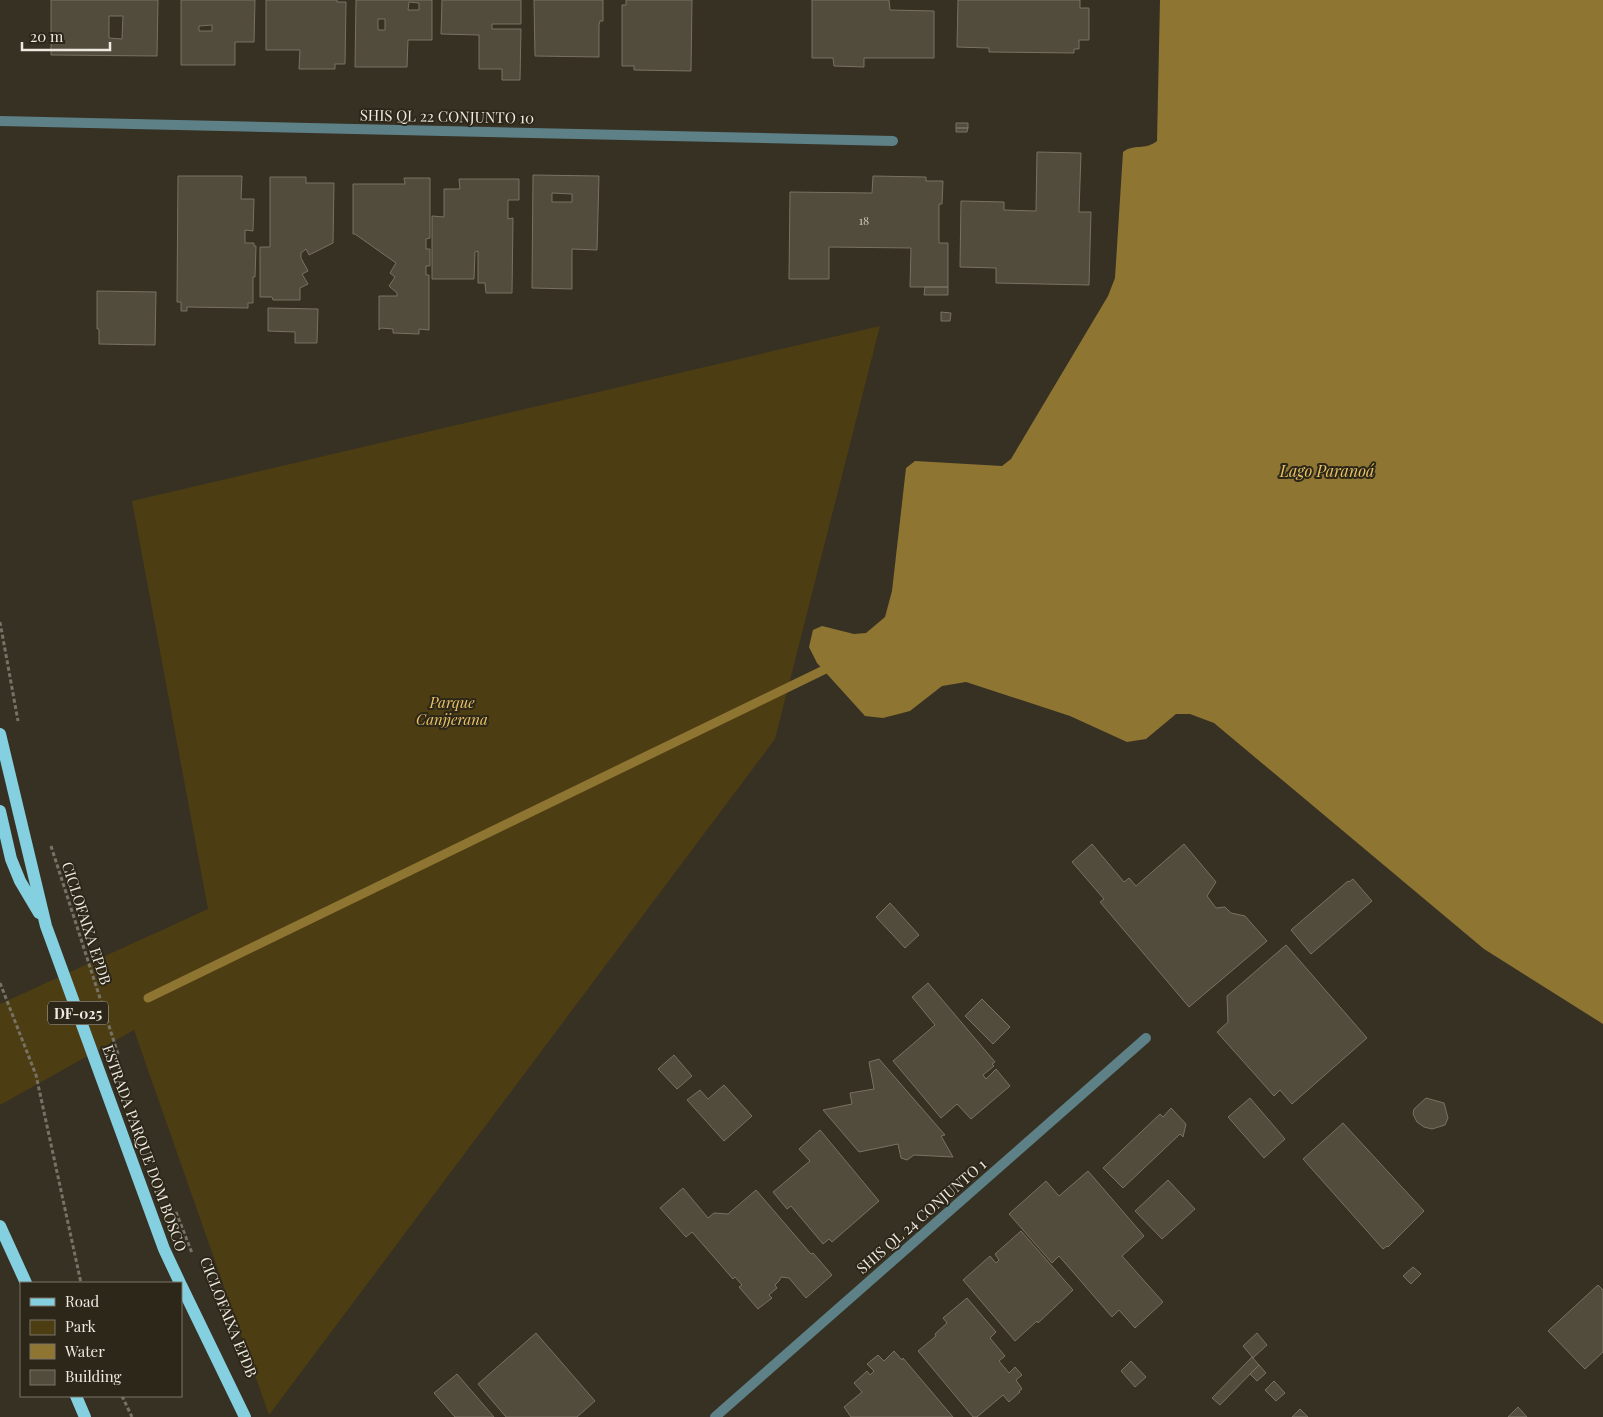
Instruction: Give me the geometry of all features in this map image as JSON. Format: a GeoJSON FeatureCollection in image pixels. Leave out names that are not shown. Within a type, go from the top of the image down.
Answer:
{"type":"FeatureCollection","features":[{"type":"Feature","properties":{"kind":"main road","name":"ESTRADA PARQUE DOM BOSCO"},"geometry":{"type":"LineString","coordinates":[[0,734],[46,926],[164,1248],[180,1282]]}},
{"type":"Feature","properties":{"kind":"main road"},"geometry":{"type":"LineString","coordinates":[[0,811],[11,859],[20,881],[46,926]]}},
{"type":"Feature","properties":{"kind":"main road"},"geometry":{"type":"LineString","coordinates":[[0,1226],[26,1282]]}},
{"type":"Feature","properties":{"kind":"main road","name":"ESTRADA PARQUE DOM BOSCO"},"geometry":{"type":"LineString","coordinates":[[182,1286],[245,1417]]}},
{"type":"Feature","properties":{"kind":"main road"},"geometry":{"type":"LineString","coordinates":[[76,1397],[86,1417]]}},
{"type":"Feature","properties":{"kind":"street","name":"SHIS QL 22 CONJUNTO 10"},"geometry":{"type":"LineString","coordinates":[[0,121],[893,141]]}},
{"type":"Feature","properties":{"kind":"street","name":"SHIS QL 24 CONJUNTO 1"},"geometry":{"type":"LineString","coordinates":[[715,1417],[1146,1038]]}},
{"type":"Feature","properties":{"kind":"path"},"geometry":{"type":"LineString","coordinates":[[0,622],[18,724]]}},
{"type":"Feature","properties":{"kind":"path","name":"CICLOFAIXA EPDB"},"geometry":{"type":"LineString","coordinates":[[48,837],[120,1062]]}},
{"type":"Feature","properties":{"kind":"path"},"geometry":{"type":"LineString","coordinates":[[0,982],[36,1074],[81,1282]]}},
{"type":"Feature","properties":{"kind":"path","name":"CICLOFAIXA EPDB"},"geometry":{"type":"LineString","coordinates":[[174,1208],[196,1262]]}},
{"type":"Feature","properties":{"kind":"path"},"geometry":{"type":"LineString","coordinates":[[122,1397],[132,1417]]}},
{"type":"Feature","properties":{"kind":"green space","name":"Parque Canjjerana"},"geometry":{"type":"Polygon","coordinates":[[[880,326],[775,739],[269,1415],[134,1030],[0,1105],[0,1004],[208,909],[132,501],[880,326]]]}},
{"type":"Feature","properties":{"kind":"water","name":"Lago Paranoá"},"geometry":{"type":"Polygon","coordinates":[[[1160,0],[1603,0],[1603,1024],[1484,949],[1214,723],[1190,714],[1176,714],[1146,739],[1127,742],[1070,716],[966,682],[942,686],[910,711],[883,718],[865,716],[817,663],[809,647],[813,630],[822,626],[854,634],[866,633],[885,617],[892,591],[906,468],[915,461],[1002,466],[1011,459],[1108,296],[1115,278],[1123,152],[1127,149],[1148,146],[1157,141],[1160,0]]]}},
{"type":"Feature","properties":{"kind":"building"},"geometry":{"type":"Polygon","coordinates":[[[51,0],[158,0],[157,56],[51,55],[51,0]],[[109,16],[109,38],[122,39],[123,16],[109,16]]]}},
{"type":"Feature","properties":{"kind":"building"},"geometry":{"type":"Polygon","coordinates":[[[181,0],[255,0],[254,42],[235,42],[235,65],[181,65],[181,0]],[[212,25],[199,26],[199,31],[212,31],[212,25]]]}},
{"type":"Feature","properties":{"kind":"building"},"geometry":{"type":"Polygon","coordinates":[[[266,0],[337,0],[337,2],[346,2],[345,64],[335,64],[335,69],[299,69],[300,50],[266,50],[266,0]]]}},
{"type":"Feature","properties":{"kind":"building"},"geometry":{"type":"Polygon","coordinates":[[[356,0],[432,0],[432,40],[408,40],[407,67],[355,67],[356,0]],[[409,2],[408,10],[419,10],[419,3],[409,2]],[[378,19],[378,30],[385,30],[385,19],[378,19]]]}},
{"type":"Feature","properties":{"kind":"building"},"geometry":{"type":"Polygon","coordinates":[[[442,0],[521,0],[521,24],[492,24],[492,29],[521,29],[520,80],[502,80],[502,69],[479,69],[479,35],[441,34],[442,0]]]}},
{"type":"Feature","properties":{"kind":"building"},"geometry":{"type":"Polygon","coordinates":[[[534,0],[603,0],[603,21],[600,21],[599,25],[599,57],[535,56],[534,0]]]}},
{"type":"Feature","properties":{"kind":"building"},"geometry":{"type":"Polygon","coordinates":[[[626,0],[692,0],[691,71],[634,70],[634,66],[622,66],[622,5],[626,5],[626,0]]]}},
{"type":"Feature","properties":{"kind":"building"},"geometry":{"type":"Polygon","coordinates":[[[812,0],[889,0],[890,10],[934,11],[934,58],[864,58],[864,67],[834,66],[833,58],[812,58],[812,0]]]}},
{"type":"Feature","properties":{"kind":"building"},"geometry":{"type":"Polygon","coordinates":[[[958,0],[1080,0],[1080,8],[1089,8],[1089,40],[1079,40],[1079,49],[1074,49],[1074,53],[989,52],[989,48],[957,47],[958,0]]]}},
{"type":"Feature","properties":{"kind":"building"},"geometry":{"type":"Polygon","coordinates":[[[956,123],[968,123],[968,128],[956,128],[956,123]]]}},
{"type":"Feature","properties":{"kind":"building"},"geometry":{"type":"Polygon","coordinates":[[[956,128],[968,128],[967,132],[956,132],[956,128]]]}},
{"type":"Feature","properties":{"kind":"building"},"geometry":{"type":"Polygon","coordinates":[[[1037,152],[1081,153],[1079,212],[1091,212],[1089,285],[996,283],[996,268],[960,267],[961,201],[1004,202],[1004,210],[1036,211],[1037,152]]]}},
{"type":"Feature","properties":{"kind":"building"},"geometry":{"type":"Polygon","coordinates":[[[533,175],[599,176],[597,250],[572,249],[572,289],[532,288],[533,175]],[[552,193],[552,202],[572,202],[572,194],[552,193]]]}},
{"type":"Feature","properties":{"kind":"building"},"geometry":{"type":"Polygon","coordinates":[[[178,176],[242,176],[241,199],[254,199],[253,231],[245,230],[245,243],[254,243],[254,246],[256,246],[253,303],[248,303],[248,308],[187,307],[187,311],[181,311],[181,302],[177,302],[178,176]]]}},
{"type":"Feature","properties":{"kind":"building"},"geometry":{"type":"Polygon","coordinates":[[[873,176],[926,177],[926,181],[943,181],[942,204],[939,204],[939,243],[948,243],[948,287],[910,287],[911,248],[829,247],[829,279],[789,279],[790,192],[872,193],[873,176]]]}},
{"type":"Feature","properties":{"kind":"building"},"geometry":{"type":"Polygon","coordinates":[[[270,177],[306,177],[306,183],[334,183],[333,243],[309,255],[306,249],[301,253],[301,258],[308,271],[302,274],[308,284],[300,288],[300,300],[273,300],[272,297],[260,297],[260,247],[270,247],[270,177]]]}},
{"type":"Feature","properties":{"kind":"building"},"geometry":{"type":"Polygon","coordinates":[[[404,178],[430,178],[430,238],[426,239],[426,249],[430,249],[430,266],[426,266],[426,275],[429,275],[429,330],[419,329],[419,334],[393,333],[393,329],[381,328],[379,330],[379,296],[397,296],[397,293],[389,286],[395,277],[390,273],[396,263],[353,234],[353,184],[405,184],[404,178]]]}},
{"type":"Feature","properties":{"kind":"building"},"geometry":{"type":"Polygon","coordinates":[[[459,179],[519,179],[519,200],[508,200],[508,219],[513,218],[512,293],[486,293],[485,283],[478,283],[478,251],[475,252],[474,279],[432,279],[432,216],[444,217],[444,189],[460,189],[459,179]]]}},
{"type":"Feature","properties":{"kind":"building"},"geometry":{"type":"Polygon","coordinates":[[[925,287],[948,287],[948,295],[924,295],[925,287]]]}},
{"type":"Feature","properties":{"kind":"building"},"geometry":{"type":"Polygon","coordinates":[[[97,291],[156,292],[155,345],[99,344],[97,291]]]}},
{"type":"Feature","properties":{"kind":"building"},"geometry":{"type":"Polygon","coordinates":[[[268,308],[318,309],[317,343],[295,343],[295,332],[268,331],[268,308]]]}},
{"type":"Feature","properties":{"kind":"building"},"geometry":{"type":"Polygon","coordinates":[[[941,312],[951,313],[950,321],[941,321],[941,312]]]}},
{"type":"Feature","properties":{"kind":"building"},"geometry":{"type":"Polygon","coordinates":[[[1092,844],[1124,882],[1129,878],[1136,886],[1184,844],[1216,882],[1207,896],[1216,908],[1225,907],[1231,913],[1245,916],[1267,941],[1189,1007],[1100,902],[1104,899],[1072,862],[1092,844]]]}},
{"type":"Feature","properties":{"kind":"building"},"geometry":{"type":"Polygon","coordinates":[[[1353,879],[1372,901],[1311,954],[1291,930],[1348,881],[1353,879]]]}},
{"type":"Feature","properties":{"kind":"building"},"geometry":{"type":"Polygon","coordinates":[[[890,903],[919,935],[905,948],[876,917],[890,903]]]}},
{"type":"Feature","properties":{"kind":"building"},"geometry":{"type":"Polygon","coordinates":[[[1286,945],[1367,1038],[1292,1104],[1280,1090],[1274,1096],[1217,1032],[1228,1022],[1227,996],[1286,945]]]}},
{"type":"Feature","properties":{"kind":"building"},"geometry":{"type":"Polygon","coordinates":[[[928,983],[995,1062],[992,1064],[994,1066],[983,1075],[986,1079],[996,1069],[1010,1086],[971,1119],[957,1104],[941,1118],[893,1061],[935,1025],[912,997],[928,983]]]}},
{"type":"Feature","properties":{"kind":"building"},"geometry":{"type":"Polygon","coordinates":[[[982,999],[1010,1027],[993,1044],[965,1016],[982,999]]]}},
{"type":"Feature","properties":{"kind":"building"},"geometry":{"type":"Polygon","coordinates":[[[674,1055],[692,1076],[677,1089],[658,1069],[674,1055]]]}},
{"type":"Feature","properties":{"kind":"building"},"geometry":{"type":"Polygon","coordinates":[[[879,1059],[945,1135],[941,1136],[953,1157],[914,1155],[907,1160],[901,1158],[898,1144],[859,1152],[823,1110],[852,1104],[850,1093],[874,1089],[869,1062],[879,1059]]]}},
{"type":"Feature","properties":{"kind":"building"},"geometry":{"type":"Polygon","coordinates":[[[724,1085],[752,1116],[724,1141],[687,1100],[700,1090],[708,1099],[724,1085]]]}},
{"type":"Feature","properties":{"kind":"building"},"geometry":{"type":"Polygon","coordinates":[[[1250,1098],[1285,1139],[1264,1158],[1228,1117],[1250,1098]]]}},
{"type":"Feature","properties":{"kind":"building"},"geometry":{"type":"Polygon","coordinates":[[[1426,1098],[1444,1103],[1448,1118],[1445,1125],[1432,1129],[1424,1127],[1417,1122],[1413,1114],[1414,1109],[1426,1098]]]}},
{"type":"Feature","properties":{"kind":"building"},"geometry":{"type":"Polygon","coordinates":[[[1171,1108],[1186,1124],[1183,1137],[1180,1134],[1123,1188],[1103,1168],[1160,1114],[1163,1117],[1171,1108]]]}},
{"type":"Feature","properties":{"kind":"building"},"geometry":{"type":"Polygon","coordinates":[[[1343,1123],[1424,1211],[1388,1247],[1383,1249],[1303,1159],[1343,1123]]]}},
{"type":"Feature","properties":{"kind":"building"},"geometry":{"type":"Polygon","coordinates":[[[820,1130],[879,1201],[832,1242],[829,1239],[823,1244],[791,1206],[787,1209],[773,1192],[810,1161],[799,1149],[820,1130]]]}},
{"type":"Feature","properties":{"kind":"building"},"geometry":{"type":"Polygon","coordinates":[[[1088,1171],[1144,1236],[1122,1256],[1163,1302],[1135,1328],[1119,1310],[1112,1317],[1059,1256],[1052,1263],[1009,1214],[1046,1181],[1059,1196],[1088,1171]]]}},
{"type":"Feature","properties":{"kind":"building"},"geometry":{"type":"Polygon","coordinates":[[[1168,1180],[1195,1209],[1162,1239],[1135,1211],[1168,1180]]]}},
{"type":"Feature","properties":{"kind":"building"},"geometry":{"type":"Polygon","coordinates":[[[683,1188],[708,1218],[714,1213],[728,1214],[756,1190],[811,1254],[813,1253],[832,1275],[806,1298],[789,1278],[781,1277],[775,1285],[777,1288],[769,1295],[772,1298],[758,1309],[739,1287],[742,1285],[735,1277],[733,1279],[692,1232],[686,1237],[660,1208],[683,1188]]]}},
{"type":"Feature","properties":{"kind":"building"},"geometry":{"type":"Polygon","coordinates":[[[1021,1231],[1073,1290],[1038,1323],[1037,1321],[1015,1341],[963,1280],[990,1256],[996,1263],[999,1260],[995,1254],[1021,1231]]]}},
{"type":"Feature","properties":{"kind":"building"},"geometry":{"type":"Polygon","coordinates":[[[1413,1267],[1421,1274],[1411,1284],[1403,1276],[1413,1267]]]}},
{"type":"Feature","properties":{"kind":"building"},"geometry":{"type":"Polygon","coordinates":[[[1598,1285],[1603,1290],[1603,1352],[1585,1369],[1548,1331],[1598,1285]]]}},
{"type":"Feature","properties":{"kind":"building"},"geometry":{"type":"Polygon","coordinates":[[[967,1298],[996,1332],[990,1338],[1005,1356],[999,1361],[1009,1373],[1015,1367],[1022,1375],[1016,1380],[1022,1389],[1020,1392],[1009,1402],[1003,1395],[977,1417],[973,1417],[918,1351],[936,1336],[935,1334],[947,1323],[943,1318],[967,1298]]]}},
{"type":"Feature","properties":{"kind":"building"},"geometry":{"type":"Polygon","coordinates":[[[536,1333],[595,1401],[577,1417],[506,1417],[478,1384],[536,1333]]]}},
{"type":"Feature","properties":{"kind":"building"},"geometry":{"type":"Polygon","coordinates":[[[1257,1333],[1267,1345],[1253,1358],[1243,1346],[1257,1333]]]}},
{"type":"Feature","properties":{"kind":"building"},"geometry":{"type":"Polygon","coordinates":[[[894,1351],[902,1360],[903,1358],[953,1417],[851,1417],[844,1407],[862,1392],[854,1383],[867,1371],[870,1375],[874,1371],[867,1364],[878,1355],[884,1361],[894,1351]]]}},
{"type":"Feature","properties":{"kind":"building"},"geometry":{"type":"Polygon","coordinates":[[[1252,1357],[1259,1365],[1220,1405],[1212,1398],[1252,1357]]]}},
{"type":"Feature","properties":{"kind":"building"},"geometry":{"type":"Polygon","coordinates":[[[1131,1361],[1146,1377],[1135,1387],[1121,1371],[1131,1361]]]}},
{"type":"Feature","properties":{"kind":"building"},"geometry":{"type":"Polygon","coordinates":[[[1259,1365],[1266,1373],[1257,1381],[1250,1374],[1259,1365]]]}},
{"type":"Feature","properties":{"kind":"building"},"geometry":{"type":"Polygon","coordinates":[[[457,1374],[494,1417],[455,1417],[434,1393],[457,1374]]]}},
{"type":"Feature","properties":{"kind":"building"},"geometry":{"type":"Polygon","coordinates":[[[1274,1381],[1285,1393],[1276,1401],[1265,1390],[1274,1381]]]}},
{"type":"Feature","properties":{"kind":"building"},"geometry":{"type":"Polygon","coordinates":[[[1518,1407],[1527,1417],[1508,1417],[1518,1407]]]}},
{"type":"Feature","properties":{"kind":"building"},"geometry":{"type":"Polygon","coordinates":[[[1300,1409],[1308,1417],[1292,1417],[1300,1409]]]}},
{"type":"Feature","properties":{"kind":"waterway"},"geometry":{"type":"LineString","coordinates":[[148,998],[834,665]]}}]}
